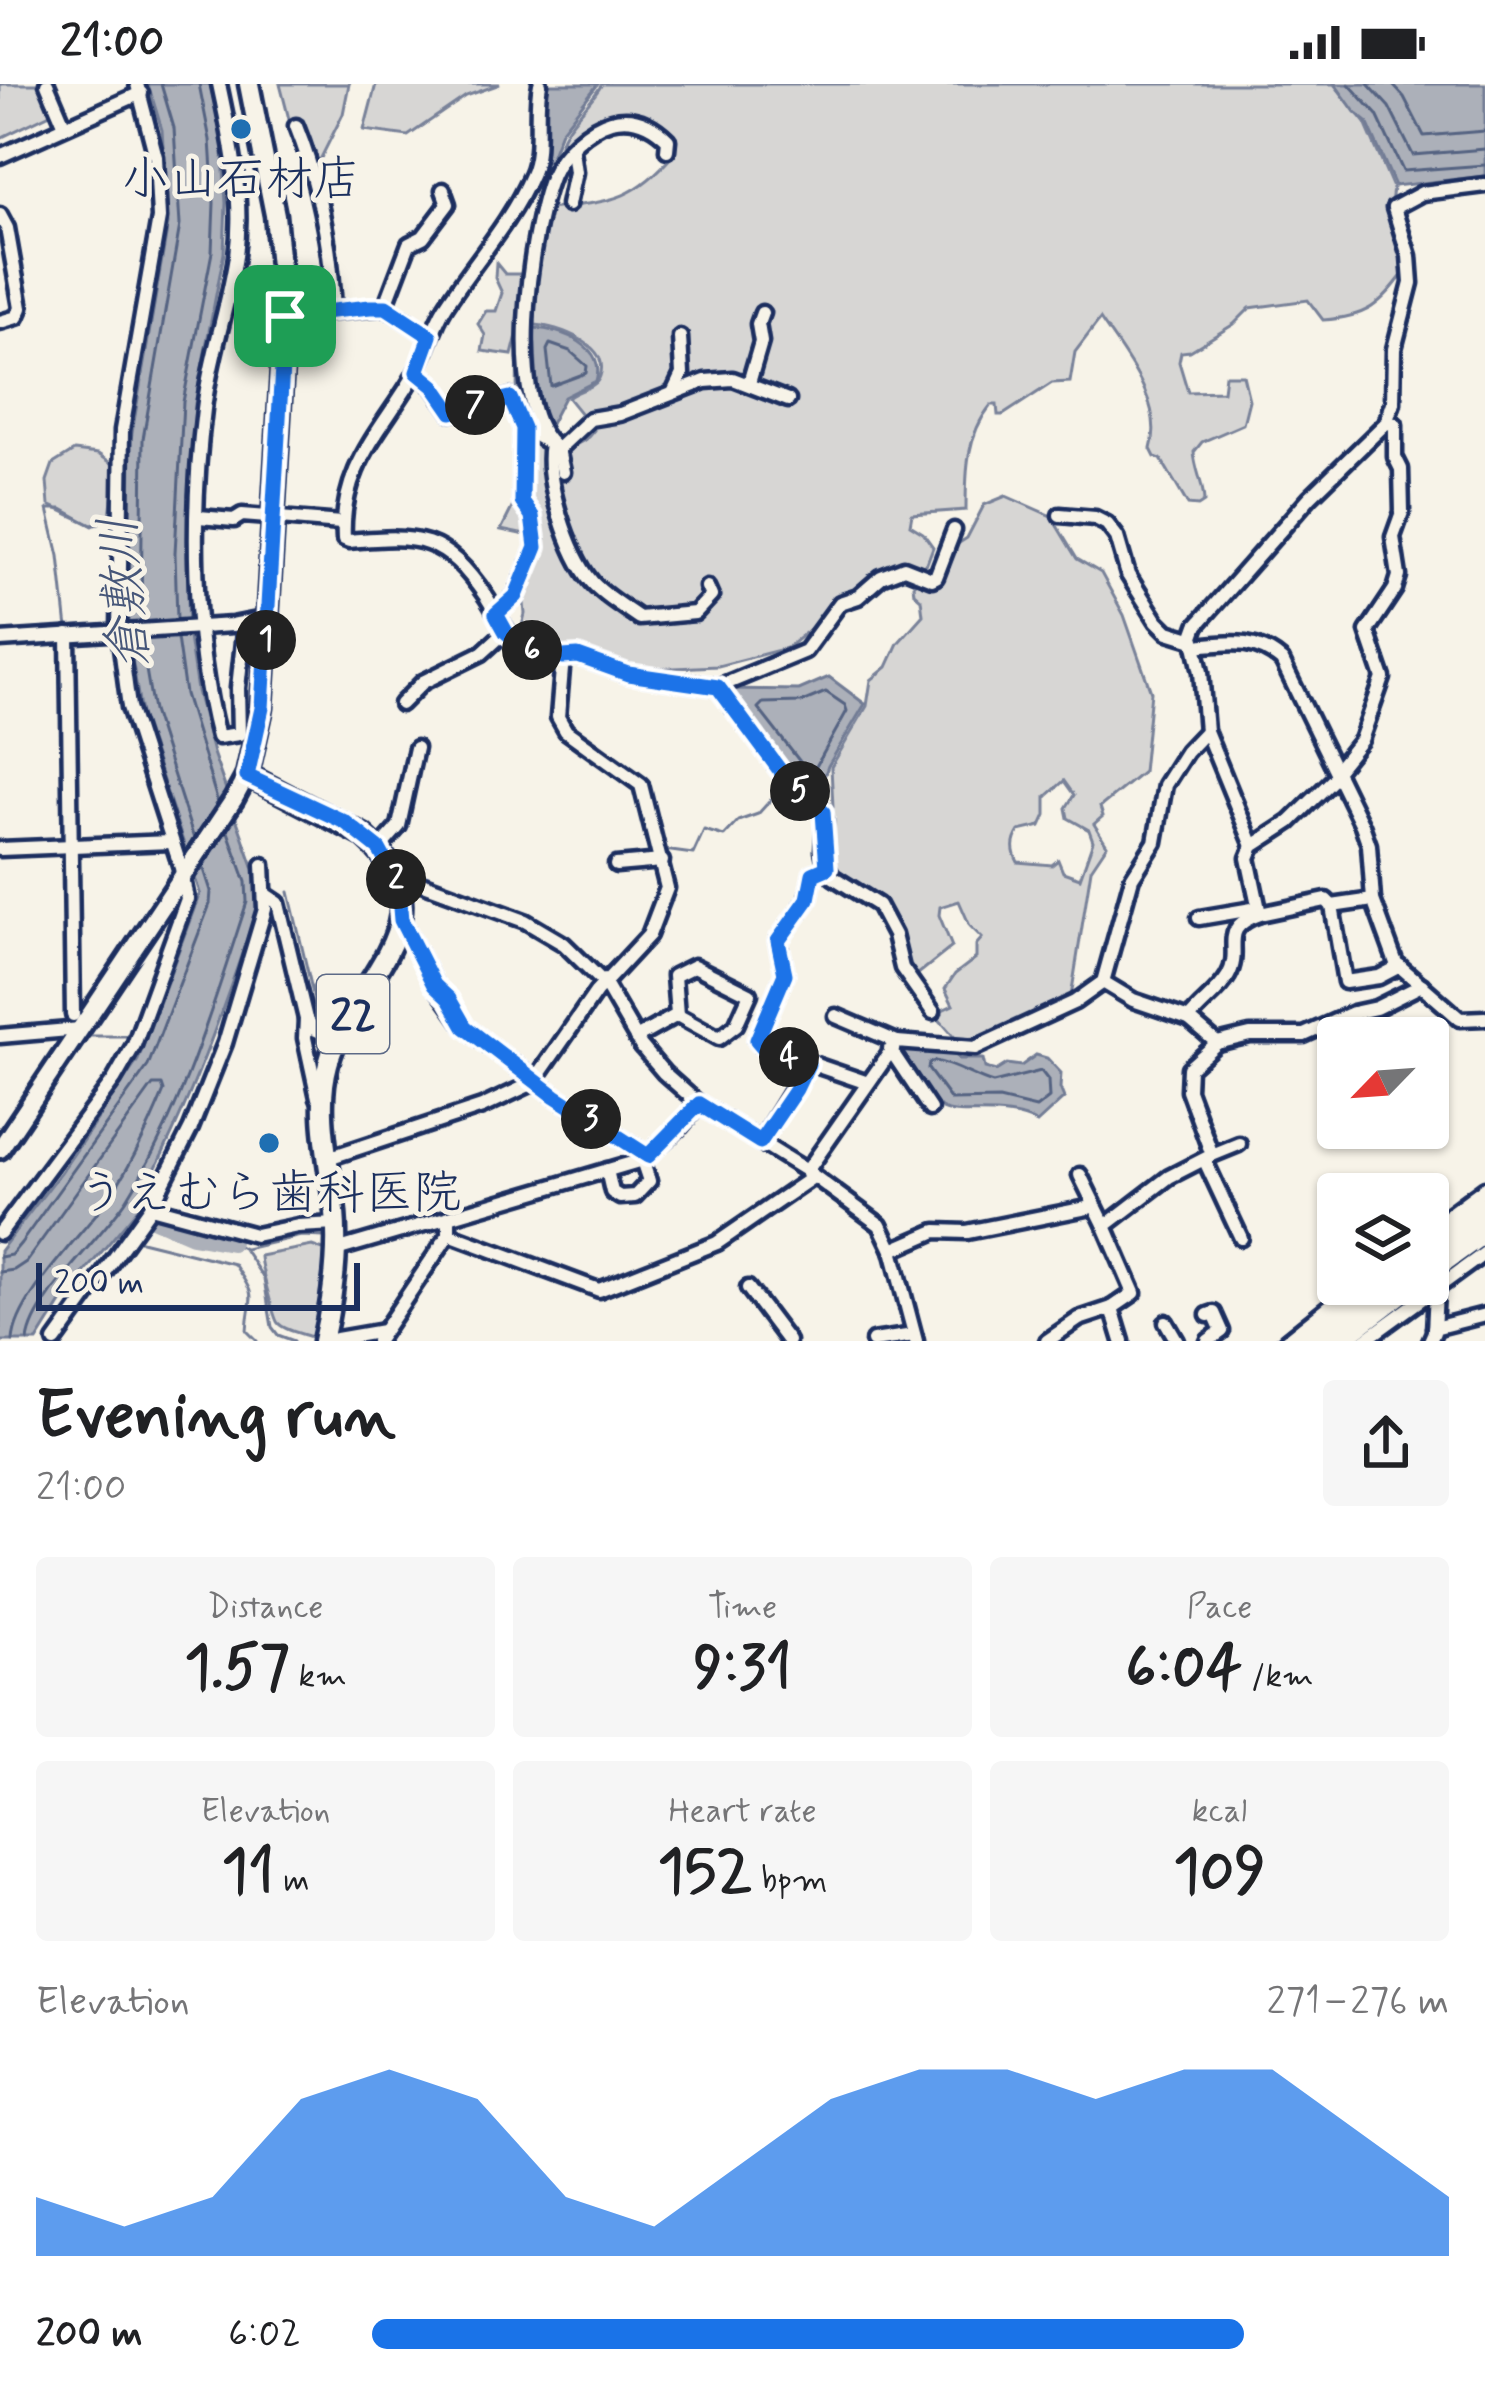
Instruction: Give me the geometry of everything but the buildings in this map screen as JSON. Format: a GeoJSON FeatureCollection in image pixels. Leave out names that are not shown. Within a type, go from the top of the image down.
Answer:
{"type":"FeatureCollection","features":[{"type":"Feature","properties":{"kind":"highway"},"geometry":{"type":"LineString","coordinates":[[1449,1234],[1485,1207]]}},
{"type":"Feature","properties":{"kind":"highway"},"geometry":{"type":"LineString","coordinates":[[1449,1265],[1485,1231]]}},
{"type":"Feature","properties":{"kind":"highway"},"geometry":{"type":"LineString","coordinates":[[1307,1341],[1354,1305]]}},
{"type":"Feature","properties":{"kind":"highway"},"geometry":{"type":"LineString","coordinates":[[1337,1341],[1384,1305]]}},
{"type":"Feature","properties":{"kind":"main road"},"geometry":{"type":"LineString","coordinates":[[0,1149],[75,1029],[185,874],[247,776],[262,708],[285,316],[275,215],[249,84]]}},
{"type":"Feature","properties":{"kind":"main road","name":"22"},"geometry":{"type":"LineString","coordinates":[[247,776],[345,822],[379,849],[394,872],[402,898],[401,920],[390,951],[337,1039],[325,1077],[325,1122],[335,1156],[336,1225],[343,1249],[332,1339]]}},
{"type":"Feature","properties":{"kind":"street"},"geometry":{"type":"LineString","coordinates":[[47,84],[64,124]]}},
{"type":"Feature","properties":{"kind":"street"},"geometry":{"type":"LineString","coordinates":[[219,84],[234,154],[236,256],[206,396],[197,627],[218,736],[239,734],[244,623]]}},
{"type":"Feature","properties":{"kind":"street"},"geometry":{"type":"LineString","coordinates":[[540,84],[534,170],[514,208],[445,308],[417,372],[354,470],[341,524],[344,539],[399,537],[433,542],[479,586],[506,632],[527,650],[578,656],[628,674],[718,687],[805,651],[840,603],[858,597],[881,577],[904,568],[936,577],[953,530]]}},
{"type":"Feature","properties":{"kind":"street"},"geometry":{"type":"LineString","coordinates":[[0,155],[134,93],[156,157],[159,218],[122,430],[120,632],[129,707],[170,842],[185,874],[187,899],[141,1033],[114,1080],[0,1233]]}},
{"type":"Feature","properties":{"kind":"street"},"geometry":{"type":"LineString","coordinates":[[563,472],[532,403],[526,334],[528,271],[553,174],[593,126],[629,118],[665,136],[667,150]]}},
{"type":"Feature","properties":{"kind":"street"},"geometry":{"type":"LineString","coordinates":[[296,126],[310,162],[331,250],[334,310]]}},
{"type":"Feature","properties":{"kind":"street"},"geometry":{"type":"LineString","coordinates":[[568,205],[575,172],[572,150]]}},
{"type":"Feature","properties":{"kind":"street"},"geometry":{"type":"LineString","coordinates":[[534,170],[553,174]]}},
{"type":"Feature","properties":{"kind":"street"},"geometry":{"type":"LineString","coordinates":[[1253,846],[1206,731],[1197,626],[1310,497],[1386,423],[1394,403],[1394,349],[1411,284],[1394,208],[1421,193],[1485,185]]}},
{"type":"Feature","properties":{"kind":"street"},"geometry":{"type":"LineString","coordinates":[[386,307],[409,244],[423,237],[448,204],[442,190]]}},
{"type":"Feature","properties":{"kind":"street"},"geometry":{"type":"LineString","coordinates":[[0,215],[7,228],[21,308],[17,316],[0,322]]}},
{"type":"Feature","properties":{"kind":"street"},"geometry":{"type":"LineString","coordinates":[[285,316],[386,307],[430,336]]}},
{"type":"Feature","properties":{"kind":"street"},"geometry":{"type":"LineString","coordinates":[[749,382],[761,342],[758,324],[762,313]]}},
{"type":"Feature","properties":{"kind":"street"},"geometry":{"type":"LineString","coordinates":[[672,394],[682,374],[680,337]]}},
{"type":"Feature","properties":{"kind":"street"},"geometry":{"type":"LineString","coordinates":[[417,372],[452,412],[510,398],[523,428],[522,502],[532,516],[536,547],[516,596],[496,614]]}},
{"type":"Feature","properties":{"kind":"street"},"geometry":{"type":"LineString","coordinates":[[707,587],[711,596],[695,613],[639,618],[593,584],[578,559],[546,466],[555,446],[590,419],[620,414],[705,381],[749,382],[788,400]]}},
{"type":"Feature","properties":{"kind":"street"},"geometry":{"type":"LineString","coordinates":[[1259,911],[1248,858],[1253,846],[1290,822],[1337,773],[1361,740],[1383,678],[1367,631],[1399,576],[1394,537],[1402,512],[1395,424],[1386,423]]}},
{"type":"Feature","properties":{"kind":"street"},"geometry":{"type":"LineString","coordinates":[[523,428],[555,446]]}},
{"type":"Feature","properties":{"kind":"street"},"geometry":{"type":"LineString","coordinates":[[1060,514],[1107,524],[1117,537],[1128,575],[1168,632],[1195,643],[1245,641],[1266,647],[1282,661],[1369,845],[1373,900],[1400,966],[1460,1019],[1485,1018]]}},
{"type":"Feature","properties":{"kind":"street"},"geometry":{"type":"LineString","coordinates":[[199,518],[341,524]]}},
{"type":"Feature","properties":{"kind":"street"},"geometry":{"type":"LineString","coordinates":[[0,640],[268,618]]}},
{"type":"Feature","properties":{"kind":"street"},"geometry":{"type":"LineString","coordinates":[[401,704],[423,682],[482,653],[506,632]]}},
{"type":"Feature","properties":{"kind":"street"},"geometry":{"type":"LineString","coordinates":[[0,1036],[75,1029],[68,635]]}},
{"type":"Feature","properties":{"kind":"street"},"geometry":{"type":"LineString","coordinates":[[335,1156],[482,1108],[532,1085],[605,983],[649,935],[668,888],[638,781],[562,728],[558,712],[563,657]]}},
{"type":"Feature","properties":{"kind":"street"},"geometry":{"type":"LineString","coordinates":[[718,687],[790,784],[817,804],[825,821],[827,868],[833,877],[878,905],[894,935],[902,968],[933,1012]]}},
{"type":"Feature","properties":{"kind":"street"},"geometry":{"type":"LineString","coordinates":[[836,1016],[893,1046],[975,1048],[1075,1002],[1103,982],[1132,878],[1155,842],[1165,785],[1206,731]]}},
{"type":"Feature","properties":{"kind":"street"},"geometry":{"type":"LineString","coordinates":[[379,849],[399,826],[416,748]]}},
{"type":"Feature","properties":{"kind":"street"},"geometry":{"type":"LineString","coordinates":[[0,849],[170,842]]}},
{"type":"Feature","properties":{"kind":"street"},"geometry":{"type":"LineString","coordinates":[[616,865],[659,861]]}},
{"type":"Feature","properties":{"kind":"street"},"geometry":{"type":"LineString","coordinates":[[56,1341],[151,1208],[191,1128],[225,1043],[266,895],[263,865]]}},
{"type":"Feature","properties":{"kind":"street"},"geometry":{"type":"LineString","coordinates":[[827,868],[813,874],[808,899],[778,941],[785,974],[757,1040],[763,1047],[868,1083]]}},
{"type":"Feature","properties":{"kind":"street"},"geometry":{"type":"LineString","coordinates":[[394,872],[524,921],[564,944],[605,983],[636,1038],[664,1073],[699,1104],[807,1171],[880,1225],[892,1250],[915,1338],[873,1341]]}},
{"type":"Feature","properties":{"kind":"street"},"geometry":{"type":"LineString","coordinates":[[266,895],[278,903],[325,1122]]}},
{"type":"Feature","properties":{"kind":"street"},"geometry":{"type":"LineString","coordinates":[[1199,918],[1326,900],[1332,906],[1345,982],[1379,977],[1400,966]]}},
{"type":"Feature","properties":{"kind":"street"},"geometry":{"type":"LineString","coordinates":[[1332,906],[1373,900]]}},
{"type":"Feature","properties":{"kind":"street"},"geometry":{"type":"LineString","coordinates":[[1189,1019],[1231,972],[1234,931],[1239,923],[1259,911]]}},
{"type":"Feature","properties":{"kind":"street"},"geometry":{"type":"LineString","coordinates":[[401,920],[434,985],[449,999],[465,1027],[645,1158],[649,1180],[635,1196],[620,1197],[612,1192],[608,1170]]}},
{"type":"Feature","properties":{"kind":"street"},"geometry":{"type":"LineString","coordinates":[[694,966],[749,994],[736,1025],[719,1038],[677,1015],[674,976],[694,966]]}},
{"type":"Feature","properties":{"kind":"street"},"geometry":{"type":"LineString","coordinates":[[1103,982],[1133,1000],[1189,1019],[1217,1043]]}},
{"type":"Feature","properties":{"kind":"street"},"geometry":{"type":"LineString","coordinates":[[1240,1238],[1208,1158],[1186,1073],[1217,1043],[1250,1035],[1304,1035],[1422,985]]}},
{"type":"Feature","properties":{"kind":"street"},"geometry":{"type":"LineString","coordinates":[[636,1038],[677,1015]]}},
{"type":"Feature","properties":{"kind":"street"},"geometry":{"type":"LineString","coordinates":[[306,1019],[314,1029],[337,1039]]}},
{"type":"Feature","properties":{"kind":"street"},"geometry":{"type":"LineString","coordinates":[[807,1171],[893,1046]]}},
{"type":"Feature","properties":{"kind":"street"},"geometry":{"type":"LineString","coordinates":[[893,1046],[930,1108]]}},
{"type":"Feature","properties":{"kind":"street"},"geometry":{"type":"LineString","coordinates":[[760,1142],[808,1064]]}},
{"type":"Feature","properties":{"kind":"street"},"geometry":{"type":"LineString","coordinates":[[780,1072],[800,1081]]}},
{"type":"Feature","properties":{"kind":"street"},"geometry":{"type":"LineString","coordinates":[[343,1249],[450,1223],[645,1158],[699,1104]]}},
{"type":"Feature","properties":{"kind":"street"},"geometry":{"type":"LineString","coordinates":[[1105,1226],[1169,1178],[1239,1144]]}},
{"type":"Feature","properties":{"kind":"street"},"geometry":{"type":"LineString","coordinates":[[450,1223],[599,1290],[717,1243],[810,1179],[807,1171]]}},
{"type":"Feature","properties":{"kind":"street"},"geometry":{"type":"LineString","coordinates":[[1449,1215],[1485,1187],[1485,1174]]}},
{"type":"Feature","properties":{"kind":"street"},"geometry":{"type":"LineString","coordinates":[[1047,1341],[1079,1319],[1112,1308],[1134,1293],[1080,1175]]}},
{"type":"Feature","properties":{"kind":"street"},"geometry":{"type":"LineString","coordinates":[[892,1250],[937,1231],[967,1232],[1092,1207]]}},
{"type":"Feature","properties":{"kind":"street"},"geometry":{"type":"LineString","coordinates":[[151,1208],[255,1235],[298,1226],[336,1225]]}},
{"type":"Feature","properties":{"kind":"street"},"geometry":{"type":"LineString","coordinates":[[332,1339],[379,1334],[450,1223]]}},
{"type":"Feature","properties":{"kind":"street"},"geometry":{"type":"LineString","coordinates":[[1449,1272],[1485,1253]]}},
{"type":"Feature","properties":{"kind":"street"},"geometry":{"type":"LineString","coordinates":[[748,1288],[788,1341]]}},
{"type":"Feature","properties":{"kind":"street"},"geometry":{"type":"LineString","coordinates":[[1286,1341],[1331,1305]]}},
{"type":"Feature","properties":{"kind":"street"},"geometry":{"type":"LineString","coordinates":[[1364,1341],[1405,1305]]}},
{"type":"Feature","properties":{"kind":"street"},"geometry":{"type":"LineString","coordinates":[[1432,1305],[1433,1337],[1485,1315]]}},
{"type":"Feature","properties":{"kind":"street"},"geometry":{"type":"LineString","coordinates":[[1112,1308],[1122,1341]]}},
{"type":"Feature","properties":{"kind":"street"},"geometry":{"type":"LineString","coordinates":[[1208,1315],[1214,1313],[1222,1330],[1208,1341]]}},
{"type":"Feature","properties":{"kind":"street"},"geometry":{"type":"LineString","coordinates":[[1166,1322],[1177,1341]]}},
{"type":"Feature","properties":{"kind":"shaded area"},"geometry":{"type":"Polygon","coordinates":[[[0,84],[41,84],[52,113],[0,138],[0,84]]]}},
{"type":"Feature","properties":{"kind":"shaded area"},"geometry":{"type":"Polygon","coordinates":[[[280,84],[349,84],[343,114],[316,168],[297,122],[289,119],[280,84]]]}},
{"type":"Feature","properties":{"kind":"shaded area"},"geometry":{"type":"Polygon","coordinates":[[[376,84],[500,84],[466,96],[408,136],[364,130],[376,84]]]}},
{"type":"Feature","properties":{"kind":"shaded area"},"geometry":{"type":"Polygon","coordinates":[[[602,84],[1334,84],[1365,123],[1393,188],[1390,212],[1406,270],[1380,301],[1362,312],[1323,320],[1308,300],[1250,308],[1234,324],[1181,352],[1179,362],[1188,392],[1223,391],[1225,375],[1243,375],[1249,400],[1243,424],[1202,442],[1194,452],[1204,496],[1198,506],[1188,505],[1161,459],[1155,457],[1147,397],[1100,319],[1075,352],[1070,382],[1052,383],[1003,415],[998,415],[997,405],[991,405],[972,442],[966,510],[912,514],[910,525],[933,547],[927,563],[920,568],[907,563],[881,571],[787,648],[718,666],[630,670],[520,634],[525,614],[520,560],[529,550],[530,536],[501,530],[513,506],[528,492],[527,440],[572,445],[594,430],[568,398],[598,380],[598,355],[568,333],[535,325],[537,270],[549,209],[618,197],[645,183],[673,155],[671,135],[636,113],[595,119],[558,156],[569,127],[602,84]]]}},
{"type":"Feature","properties":{"kind":"shaded area"},"geometry":{"type":"Polygon","coordinates":[[[496,263],[505,274],[521,274],[519,312],[541,433],[527,427],[517,396],[518,331],[512,355],[482,351],[485,335],[478,324],[486,311],[496,311],[502,293],[495,278],[496,263]]]}},
{"type":"Feature","properties":{"kind":"shaded area"},"geometry":{"type":"Polygon","coordinates":[[[74,451],[98,454],[116,466],[110,516],[92,525],[49,505],[47,481],[53,464],[74,451]]]}},
{"type":"Feature","properties":{"kind":"shaded area"},"geometry":{"type":"Polygon","coordinates":[[[1006,496],[1051,516],[1077,559],[1101,573],[1124,615],[1151,692],[1143,772],[1100,807],[1103,816],[1094,824],[1107,845],[1091,869],[1071,997],[992,1036],[957,1040],[937,1017],[938,1012],[953,1005],[945,989],[976,958],[976,945],[982,938],[970,926],[959,901],[940,907],[952,947],[913,978],[881,902],[836,873],[827,845],[833,807],[831,767],[867,706],[871,680],[887,667],[898,643],[923,615],[913,585],[920,578],[931,584],[953,547],[967,538],[984,505],[1006,496]],[[1064,781],[1046,797],[1041,826],[1017,835],[1018,862],[1052,865],[1058,860],[1063,872],[1080,878],[1093,841],[1089,830],[1068,818],[1066,808],[1074,795],[1064,781]]]}},
{"type":"Feature","properties":{"kind":"shaded area"},"geometry":{"type":"Polygon","coordinates":[[[312,1246],[326,1251],[314,1338],[278,1323],[260,1256],[312,1246]]]}},
{"type":"Feature","properties":{"kind":"water"},"geometry":{"type":"Polygon","coordinates":[[[148,84],[210,84],[222,138],[224,253],[195,404],[187,554],[189,637],[213,753],[258,880],[259,904],[205,1056],[138,1202],[141,1205],[67,1293],[37,1341],[0,1341],[0,1251],[138,1060],[200,893],[141,714],[129,640],[131,439],[168,224],[162,130],[148,84]]]}},
{"type":"Feature","properties":{"kind":"water"},"geometry":{"type":"Polygon","coordinates":[[[546,84],[598,84],[561,131],[549,162],[541,156],[546,84]]]}},
{"type":"Feature","properties":{"kind":"water"},"geometry":{"type":"Polygon","coordinates":[[[1335,84],[1485,84],[1485,176],[1395,186],[1367,122],[1335,84]]]}},
{"type":"Feature","properties":{"kind":"water"},"geometry":{"type":"Polygon","coordinates":[[[534,328],[580,342],[598,369],[596,381],[564,397],[550,424],[545,421],[537,386],[534,328]]]}},
{"type":"Feature","properties":{"kind":"water"},"geometry":{"type":"Polygon","coordinates":[[[829,677],[865,704],[828,766],[826,803],[799,783],[728,689],[799,690],[829,677]]]}},
{"type":"Feature","properties":{"kind":"water"},"geometry":{"type":"Polygon","coordinates":[[[901,1050],[954,1053],[959,1059],[983,1059],[985,1068],[996,1071],[1007,1064],[1021,1066],[1036,1055],[1047,1058],[1061,1073],[1064,1098],[1037,1123],[1011,1115],[948,1111],[924,1089],[901,1050]]]}},
{"type":"Feature","properties":{"kind":"waterway","name":"倉敷川"},"geometry":{"type":"LineString","coordinates":[[67,629],[48,509],[62,509],[93,526],[110,518],[116,498]]}},
{"type":"Feature","properties":{"kind":"waterway"},"geometry":{"type":"LineString","coordinates":[[664,850],[693,854],[704,830],[724,836],[738,821],[758,814],[776,794],[811,809]]}},
{"type":"Feature","properties":{"kind":"waterway"},"geometry":{"type":"LineString","coordinates":[[289,892],[317,1011]]}},
{"type":"Feature","properties":{"kind":"waterway"},"geometry":{"type":"LineString","coordinates":[[83,1036],[133,1036]]}},
{"type":"Feature","properties":{"kind":"waterway"},"geometry":{"type":"LineString","coordinates":[[23,1040],[67,1038]]}},
{"type":"Feature","properties":{"kind":"waterway"},"geometry":{"type":"LineString","coordinates":[[334,1124],[337,1152]]}},
{"type":"Feature","properties":{"kind":"waterway"},"geometry":{"type":"LineString","coordinates":[[339,1161],[344,1223]]}},
{"type":"Feature","properties":{"kind":"waterway"},"geometry":{"type":"LineString","coordinates":[[148,1216],[192,1235],[231,1242]]}},
{"type":"Feature","properties":{"kind":"waterway"},"geometry":{"type":"LineString","coordinates":[[245,1249],[301,1236],[325,1237]]}},
{"type":"Feature","properties":{"kind":"waterway"},"geometry":{"type":"LineString","coordinates":[[141,1241],[234,1264],[250,1292],[247,1331],[257,1341]]}},
{"type":"Feature","properties":{"kind":"waterway"},"geometry":{"type":"LineString","coordinates":[[231,1242],[244,1249],[264,1279],[272,1327],[294,1341]]}},
{"type":"Feature","properties":{"kind":"waterway"},"geometry":{"type":"LineString","coordinates":[[1272,1341],[1317,1305]]}},
{"type":"Feature","properties":{"kind":"place","name":"小山石材店"},"geometry":{"type":"Point","coordinates":[241,129]}},
{"type":"Feature","properties":{"kind":"place","name":"うえむら歯科医院"},"geometry":{"type":"Point","coordinates":[269,1143]}},
{"type":"Feature","properties":{"kind":"route"},"geometry":{"type":"LineString","coordinates":[[386,307],[430,336],[417,372],[452,412],[510,398],[523,428],[522,502],[532,516],[536,547],[516,596],[496,614],[506,632],[527,650],[578,656],[628,674],[718,687],[790,784],[823,812],[827,868],[813,874],[808,899],[778,941],[785,974],[757,1040],[758,1045],[808,1064],[760,1142],[699,1104],[648,1156],[555,1096],[465,1027],[449,999],[434,985],[401,920],[398,884],[379,849],[345,822],[247,776],[262,708],[285,316],[386,307]]}}]}
